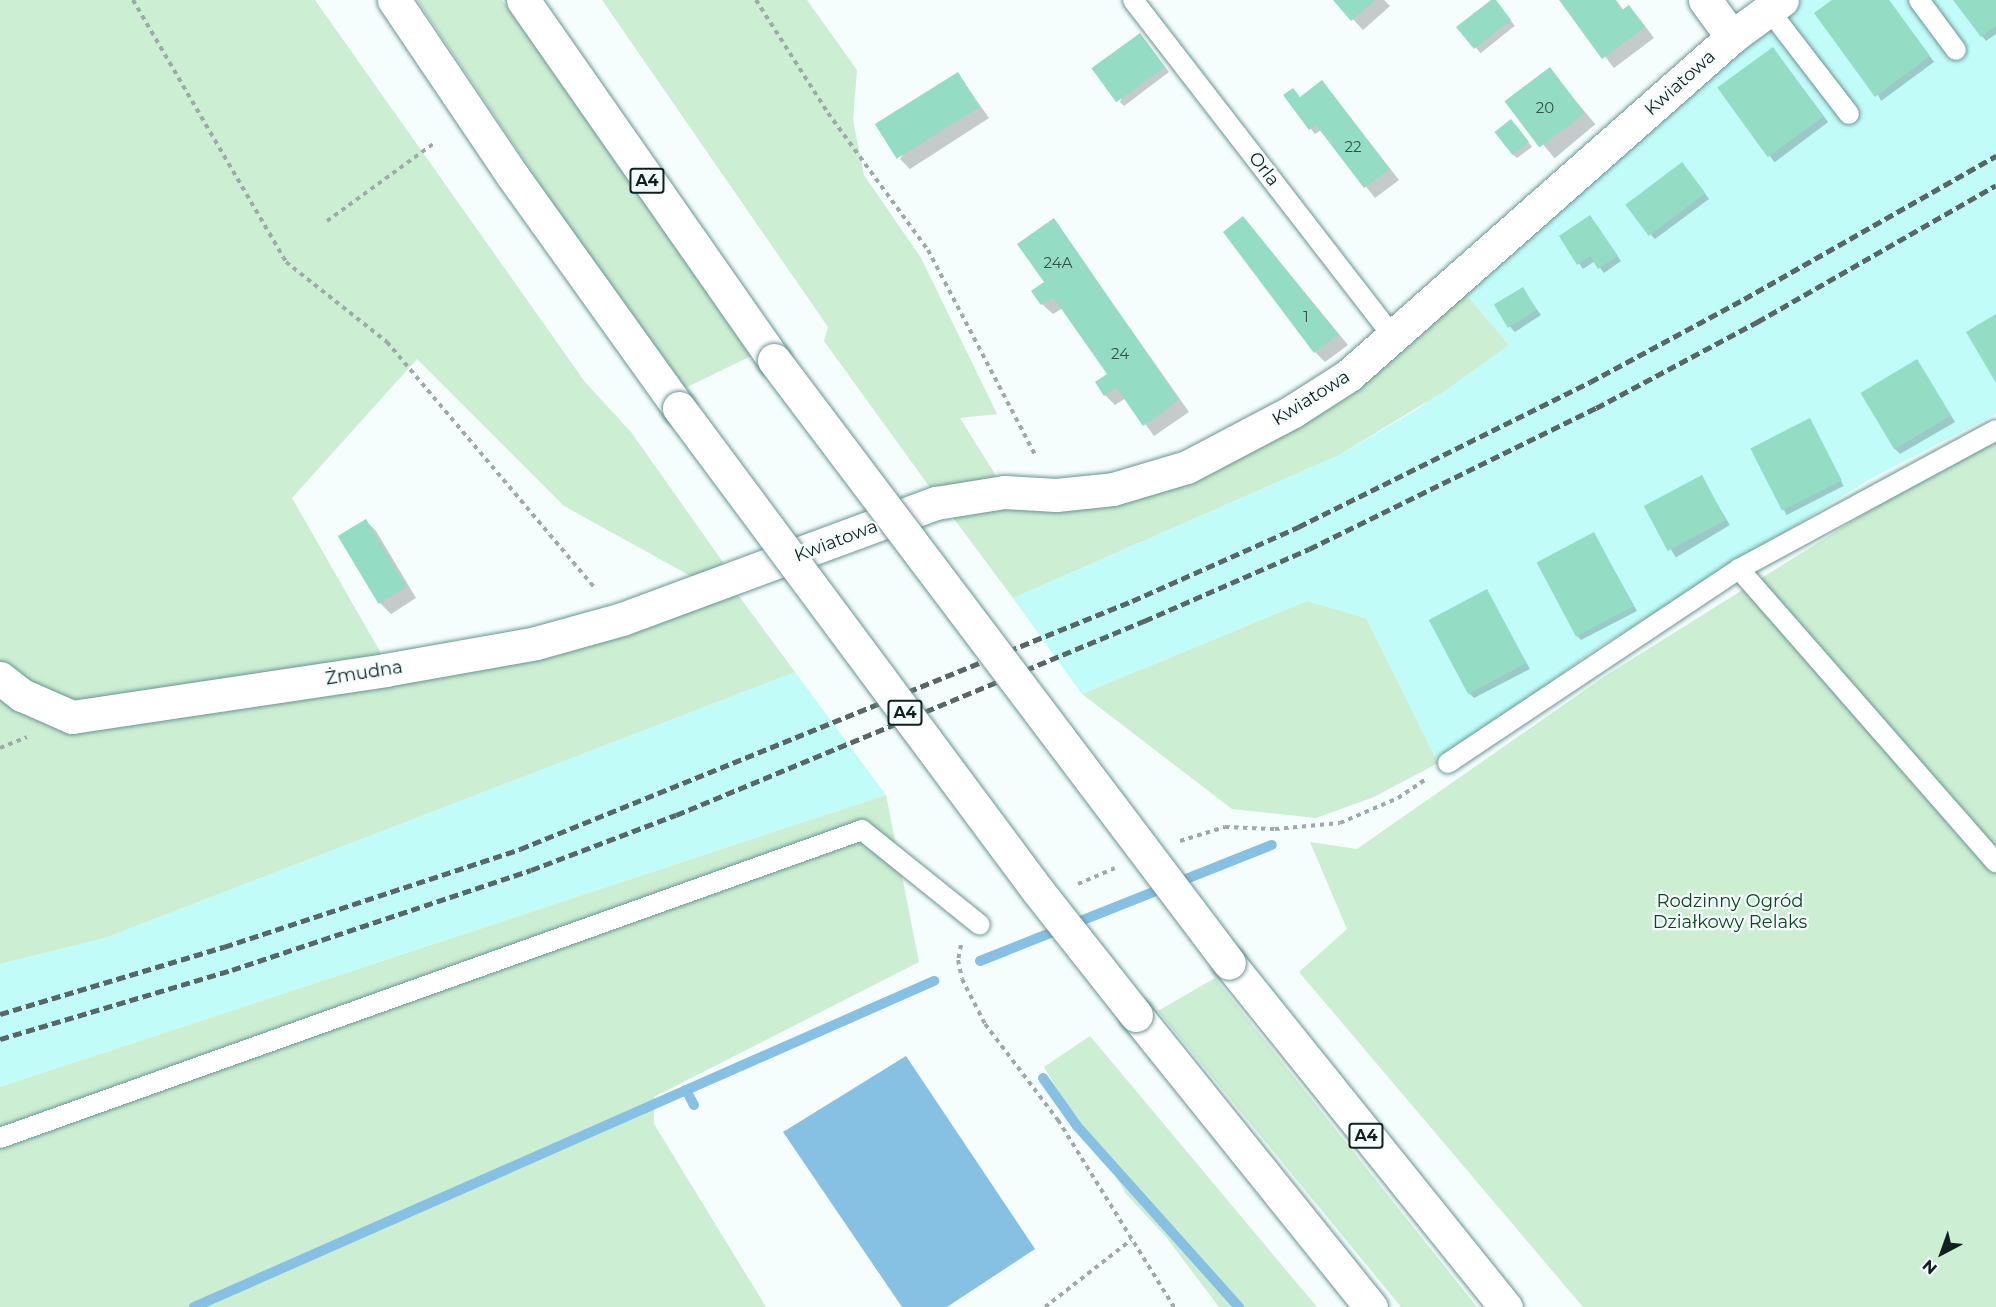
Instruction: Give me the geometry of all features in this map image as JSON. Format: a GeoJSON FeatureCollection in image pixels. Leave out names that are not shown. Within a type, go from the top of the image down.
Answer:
{"type":"FeatureCollection","features":[{"type":"Feature","properties":{"kind":"main road","name":"A4"},"geometry":{"type":"LineString","coordinates":[[394,0],[512,175],[679,408],[1038,891],[1371,1307]]}},
{"type":"Feature","properties":{"kind":"main road","name":"A4"},"geometry":{"type":"LineString","coordinates":[[523,0],[774,360],[1229,963],[1506,1307]]}},
{"type":"Feature","properties":{"kind":"main road"},"geometry":{"type":"LineString","coordinates":[[1705,0],[1732,37]]}},
{"type":"Feature","properties":{"kind":"main road","name":"Kwiatowa"},"geometry":{"type":"LineString","coordinates":[[730,581],[936,503],[1004,492],[1056,495],[1113,489],[1187,467],[1293,411],[1349,375],[1395,338],[1732,37],[1776,5]]}},
{"type":"Feature","properties":{"kind":"main road","name":"Żmudna"},"geometry":{"type":"LineString","coordinates":[[0,678],[22,695],[72,717],[385,670],[536,643],[622,619],[730,581]]}},
{"type":"Feature","properties":{"kind":"lane","name":"Orla"},"geometry":{"type":"LineString","coordinates":[[1133,0],[1395,338]]}},
{"type":"Feature","properties":{"kind":"lane"},"geometry":{"type":"LineString","coordinates":[[1919,0],[1956,50]]}},
{"type":"Feature","properties":{"kind":"lane"},"geometry":{"type":"LineString","coordinates":[[1776,5],[1849,114]]}},
{"type":"Feature","properties":{"kind":"lane"},"geometry":{"type":"LineString","coordinates":[[1448,763],[1739,569],[1996,430]]}},
{"type":"Feature","properties":{"kind":"lane"},"geometry":{"type":"LineString","coordinates":[[1739,569],[1996,863]]}},
{"type":"Feature","properties":{"kind":"lane"},"geometry":{"type":"LineString","coordinates":[[0,1138],[862,830],[980,925]]}},
{"type":"Feature","properties":{"kind":"path"},"geometry":{"type":"LineString","coordinates":[[133,0],[286,262],[387,342],[622,619]]}},
{"type":"Feature","properties":{"kind":"path"},"geometry":{"type":"LineString","coordinates":[[756,0],[828,113],[928,250],[1056,495]]}},
{"type":"Feature","properties":{"kind":"path"},"geometry":{"type":"LineString","coordinates":[[327,221],[433,144]]}},
{"type":"Feature","properties":{"kind":"path"},"geometry":{"type":"LineString","coordinates":[[985,1024],[1058,1120],[1174,1307]]}},
{"type":"Feature","properties":{"kind":"path"},"geometry":{"type":"LineString","coordinates":[[1045,1307],[1131,1240]]}},
{"type":"Feature","properties":{"kind":"shaded area"},"geometry":{"type":"Polygon","coordinates":[[[1802,0],[1996,0],[1996,414],[1870,479],[1593,651],[1438,763],[1366,618],[1307,601],[1082,694],[1013,598],[1339,455],[1414,411],[1509,345],[1461,288],[1750,38],[1802,0]]]}},
{"type":"Feature","properties":{"kind":"shaded area"},"geometry":{"type":"Polygon","coordinates":[[[795,672],[886,795],[0,1087],[0,964],[105,938],[795,672]]]}},
{"type":"Feature","properties":{"kind":"shaded area"},"geometry":{"type":"Polygon","coordinates":[[[906,1056],[1035,1249],[947,1307],[902,1307],[783,1132],[906,1056]]]}},
{"type":"Feature","properties":{"kind":"green space"},"geometry":{"type":"Polygon","coordinates":[[[0,0],[315,0],[585,382],[631,432],[725,565],[696,579],[564,506],[417,359],[292,498],[382,655],[81,701],[54,695],[0,663],[0,0]]]}},
{"type":"Feature","properties":{"kind":"green space"},"geometry":{"type":"Polygon","coordinates":[[[417,0],[502,0],[751,356],[679,391],[417,0]]]}},
{"type":"Feature","properties":{"kind":"green space"},"geometry":{"type":"Polygon","coordinates":[[[602,0],[807,0],[857,70],[853,120],[864,175],[921,258],[997,414],[960,418],[998,479],[931,489],[824,341],[828,327],[602,0]]]}},
{"type":"Feature","properties":{"kind":"green space"},"geometry":{"type":"Polygon","coordinates":[[[1461,288],[1509,345],[1443,392],[1339,455],[1013,598],[948,511],[1193,475],[1461,288]]]}},
{"type":"Feature","properties":{"kind":"green space","name":"Rodzinny Ogród Działkowy Relaks"},"geometry":{"type":"Polygon","coordinates":[[[1996,442],[1996,1307],[1583,1307],[1299,972],[1347,929],[1310,842],[1357,849],[1605,676],[1880,504],[1996,442]]]}},
{"type":"Feature","properties":{"kind":"green space"},"geometry":{"type":"Polygon","coordinates":[[[736,592],[795,672],[105,938],[0,964],[0,698],[43,722],[736,592]]]}},
{"type":"Feature","properties":{"kind":"green space"},"geometry":{"type":"Polygon","coordinates":[[[1307,601],[1366,618],[1438,763],[1374,797],[1316,818],[1232,809],[1082,694],[1307,601]]]}},
{"type":"Feature","properties":{"kind":"green space"},"geometry":{"type":"Polygon","coordinates":[[[886,795],[919,962],[654,1097],[654,1124],[766,1307],[0,1307],[0,1087],[886,795]]]}},
{"type":"Feature","properties":{"kind":"green space"},"geometry":{"type":"Polygon","coordinates":[[[1215,978],[1477,1307],[1401,1307],[1158,1011],[1215,978]]]}},
{"type":"Feature","properties":{"kind":"green space"},"geometry":{"type":"Polygon","coordinates":[[[1090,1036],[1317,1307],[1219,1307],[1166,1237],[1126,1194],[1095,1140],[1067,1106],[1044,1067],[1090,1036]]]}},
{"type":"Feature","properties":{"kind":"building"},"geometry":{"type":"Polygon","coordinates":[[[1333,0],[1375,0],[1351,21],[1333,0]]]}},
{"type":"Feature","properties":{"kind":"building"},"geometry":{"type":"Polygon","coordinates":[[[1491,0],[1496,0],[1511,20],[1474,49],[1456,27],[1491,0]]]}},
{"type":"Feature","properties":{"kind":"building"},"geometry":{"type":"Polygon","coordinates":[[[1559,0],[1615,0],[1622,10],[1629,5],[1645,27],[1602,59],[1559,0]]]}},
{"type":"Feature","properties":{"kind":"building"},"geometry":{"type":"Polygon","coordinates":[[[1832,0],[1889,0],[1930,56],[1875,97],[1814,13],[1832,0]]]}},
{"type":"Feature","properties":{"kind":"building"},"geometry":{"type":"Polygon","coordinates":[[[1953,0],[1996,0],[1996,26],[1981,37],[1953,0]]]}},
{"type":"Feature","properties":{"kind":"building"},"geometry":{"type":"Polygon","coordinates":[[[1140,33],[1165,67],[1116,102],[1091,68],[1140,33]]]}},
{"type":"Feature","properties":{"kind":"building"},"geometry":{"type":"Polygon","coordinates":[[[1773,47],[1824,117],[1768,157],[1717,88],[1773,47]]]}},
{"type":"Feature","properties":{"kind":"building"},"geometry":{"type":"Polygon","coordinates":[[[1550,67],[1585,113],[1539,148],[1504,101],[1550,67]]]}},
{"type":"Feature","properties":{"kind":"building"},"geometry":{"type":"Polygon","coordinates":[[[958,72],[980,107],[897,159],[875,124],[958,72]]]}},
{"type":"Feature","properties":{"kind":"building"},"geometry":{"type":"Polygon","coordinates":[[[1322,80],[1390,169],[1364,188],[1316,125],[1309,130],[1283,95],[1293,88],[1300,97],[1322,80]]]}},
{"type":"Feature","properties":{"kind":"building"},"geometry":{"type":"Polygon","coordinates":[[[1511,119],[1529,142],[1512,155],[1494,132],[1511,119]]]}},
{"type":"Feature","properties":{"kind":"building"},"geometry":{"type":"Polygon","coordinates":[[[1682,162],[1705,193],[1649,236],[1625,205],[1682,162]]]}},
{"type":"Feature","properties":{"kind":"building"},"geometry":{"type":"Polygon","coordinates":[[[1590,215],[1618,256],[1598,269],[1590,256],[1577,265],[1559,236],[1590,215]]]}},
{"type":"Feature","properties":{"kind":"building"},"geometry":{"type":"Polygon","coordinates":[[[1243,216],[1338,334],[1314,353],[1223,232],[1243,216]]]}},
{"type":"Feature","properties":{"kind":"building"},"geometry":{"type":"Polygon","coordinates":[[[1054,218],[1179,400],[1143,426],[1116,387],[1104,396],[1095,382],[1107,374],[1053,297],[1041,305],[1031,291],[1044,282],[1017,244],[1054,218]]]}},
{"type":"Feature","properties":{"kind":"building"},"geometry":{"type":"Polygon","coordinates":[[[1523,287],[1537,310],[1508,328],[1494,305],[1523,287]]]}},
{"type":"Feature","properties":{"kind":"building"},"geometry":{"type":"Polygon","coordinates":[[[1996,314],[1996,383],[1966,332],[1996,314]]]}},
{"type":"Feature","properties":{"kind":"building"},"geometry":{"type":"Polygon","coordinates":[[[1917,359],[1951,416],[1894,450],[1860,393],[1917,359]]]}},
{"type":"Feature","properties":{"kind":"building"},"geometry":{"type":"Polygon","coordinates":[[[1810,418],[1842,480],[1782,511],[1750,448],[1810,418]]]}},
{"type":"Feature","properties":{"kind":"building"},"geometry":{"type":"Polygon","coordinates":[[[1702,475],[1726,520],[1668,551],[1644,506],[1702,475]]]}},
{"type":"Feature","properties":{"kind":"building"},"geometry":{"type":"Polygon","coordinates":[[[366,519],[407,587],[378,604],[338,536],[366,519]]]}},
{"type":"Feature","properties":{"kind":"building"},"geometry":{"type":"Polygon","coordinates":[[[1594,532],[1633,606],[1576,637],[1537,563],[1594,532]]]}},
{"type":"Feature","properties":{"kind":"building"},"geometry":{"type":"Polygon","coordinates":[[[1487,589],[1526,663],[1468,694],[1429,620],[1487,589]]]}},
{"type":"Feature","properties":{"kind":"waterway"},"geometry":{"type":"LineString","coordinates":[[980,961],[1272,845]]}},
{"type":"Feature","properties":{"kind":"waterway"},"geometry":{"type":"LineString","coordinates":[[194,1307],[934,981]]}},
{"type":"Feature","properties":{"kind":"waterway"},"geometry":{"type":"LineString","coordinates":[[1043,1078],[1077,1126],[1239,1307]]}},
{"type":"Feature","properties":{"kind":"waterway"},"geometry":{"type":"LineString","coordinates":[[686,1090],[694,1105]]}},
{"type":"Feature","properties":{"kind":"railway"},"geometry":{"type":"LineString","coordinates":[[0,1014],[224,947],[520,849],[1132,601],[1298,527],[1590,382],[1744,299],[1996,156]]}},
{"type":"Feature","properties":{"kind":"railway"},"geometry":{"type":"LineString","coordinates":[[0,1039],[232,970],[531,870],[676,815],[1144,621],[1309,549],[1596,408],[1757,322],[1996,185]]}}]}
